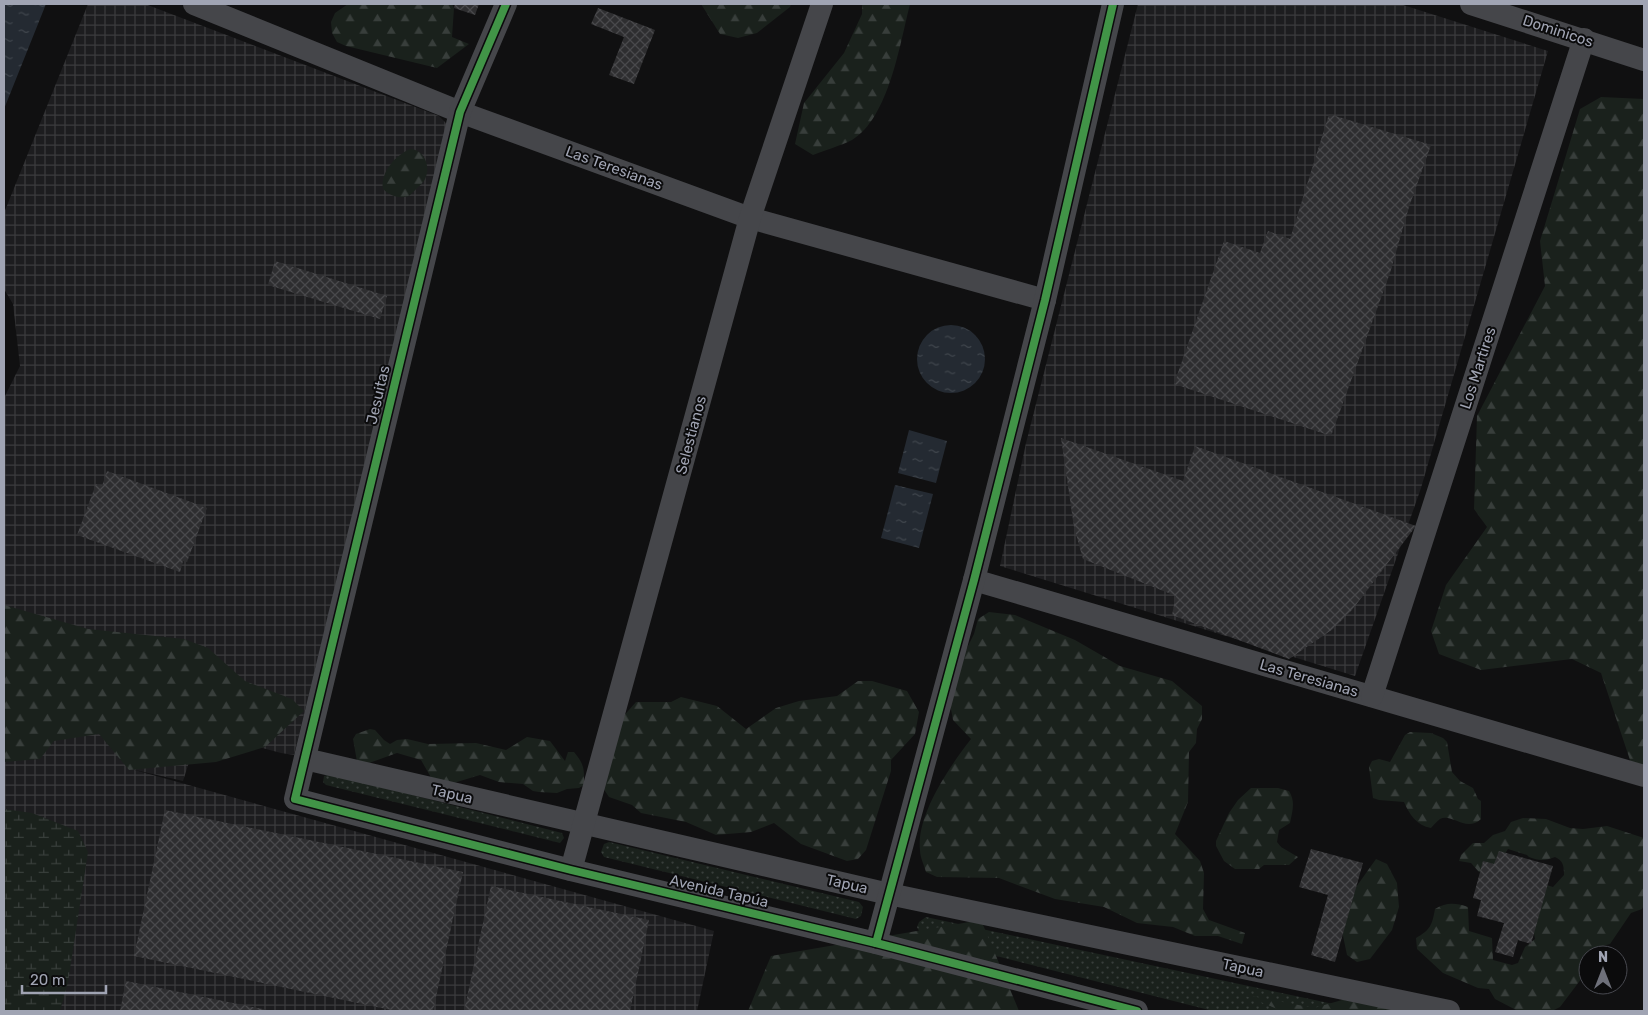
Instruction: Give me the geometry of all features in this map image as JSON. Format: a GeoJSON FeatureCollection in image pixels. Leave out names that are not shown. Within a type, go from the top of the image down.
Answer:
{"type":"FeatureCollection","features":[{"type":"Feature","properties":{"kind":"street","name":"Las Teresianas"},"geometry":{"type":"LineString","coordinates":[[194,4],[460,112],[750,218],[1045,300]]}},
{"type":"Feature","properties":{"kind":"street","name":"Jesuitas"},"geometry":{"type":"LineString","coordinates":[[295,799],[460,112],[506,4]]}},
{"type":"Feature","properties":{"kind":"street","name":"Selestianos"},"geometry":{"type":"LineString","coordinates":[[572,870],[750,218],[822,4]]}},
{"type":"Feature","properties":{"kind":"street"},"geometry":{"type":"LineString","coordinates":[[876,943],[974,580],[1045,300],[1112,4]]}},
{"type":"Feature","properties":{"kind":"street","name":"Dominicos"},"geometry":{"type":"LineString","coordinates":[[1471,4],[1584,39],[1644,60]]}},
{"type":"Feature","properties":{"kind":"street","name":"Los Martires"},"geometry":{"type":"LineString","coordinates":[[1372,696],[1584,39]]}},
{"type":"Feature","properties":{"kind":"street","name":"Las Teresianas"},"geometry":{"type":"LineString","coordinates":[[974,580],[1644,776]]}},
{"type":"Feature","properties":{"kind":"street","name":"Tapua"},"geometry":{"type":"LineString","coordinates":[[305,759],[889,894],[1449,1011]]}},
{"type":"Feature","properties":{"kind":"street","name":"Avenida Tapúa"},"geometry":{"type":"LineString","coordinates":[[295,799],[572,870],[876,943],[1137,1011]]}},
{"type":"Feature","properties":{"kind":"shaded area"},"geometry":{"type":"Polygon","coordinates":[[[88,4],[145,4],[439,116],[448,127],[294,755],[199,731],[183,781],[131,769],[714,931],[697,1011],[25,1011],[4,929],[4,398],[20,366],[13,304],[4,289],[4,213],[88,4]]]}},
{"type":"Feature","properties":{"kind":"shaded area"},"geometry":{"type":"Polygon","coordinates":[[[1138,4],[1400,4],[1548,51],[1421,488],[1355,676],[1000,566],[1026,443],[1138,4]]]}},
{"type":"Feature","properties":{"kind":"green space"},"geometry":{"type":"Polygon","coordinates":[[[348,4],[452,4],[454,8],[452,37],[469,44],[437,68],[346,46],[337,42],[332,33],[331,22],[335,13],[348,4]]]}},
{"type":"Feature","properties":{"kind":"green space"},"geometry":{"type":"Polygon","coordinates":[[[701,4],[791,4],[790,7],[757,33],[738,38],[720,34],[701,4]]]}},
{"type":"Feature","properties":{"kind":"green space"},"geometry":{"type":"Polygon","coordinates":[[[862,4],[910,4],[891,78],[884,98],[865,129],[852,140],[813,155],[795,144],[804,103],[844,53],[862,14],[862,4]]]}},
{"type":"Feature","properties":{"kind":"green space"},"geometry":{"type":"Polygon","coordinates":[[[1601,97],[1644,99],[1644,765],[1631,763],[1601,673],[1572,659],[1481,670],[1439,654],[1431,631],[1446,585],[1487,527],[1474,509],[1477,416],[1545,286],[1540,241],[1580,109],[1601,97]]]}},
{"type":"Feature","properties":{"kind":"green space"},"geometry":{"type":"Polygon","coordinates":[[[410,149],[420,152],[426,160],[426,176],[424,181],[409,196],[395,196],[383,189],[384,176],[390,165],[399,155],[410,149]]]}},
{"type":"Feature","properties":{"kind":"green space"},"geometry":{"type":"Polygon","coordinates":[[[4,605],[88,629],[184,639],[208,648],[245,681],[292,699],[304,711],[265,747],[216,762],[129,770],[99,734],[54,741],[40,759],[4,762],[4,605]]]}},
{"type":"Feature","properties":{"kind":"green space"},"geometry":{"type":"Polygon","coordinates":[[[989,612],[1015,615],[1075,640],[1120,666],[1172,681],[1202,706],[1202,719],[1197,729],[1196,743],[1189,752],[1188,802],[1175,834],[1200,861],[1204,873],[1203,909],[1209,920],[1245,933],[1242,944],[1218,936],[1195,936],[1173,927],[1137,923],[1104,907],[1055,899],[999,878],[937,877],[926,872],[920,850],[923,822],[936,791],[971,739],[953,720],[950,704],[963,656],[974,634],[978,619],[989,612]]]}},
{"type":"Feature","properties":{"kind":"green space"},"geometry":{"type":"Polygon","coordinates":[[[858,681],[872,681],[907,691],[919,712],[915,734],[891,760],[891,771],[866,850],[858,859],[847,861],[801,844],[774,823],[751,832],[716,835],[686,822],[641,813],[632,805],[609,797],[603,788],[620,720],[636,702],[671,702],[681,697],[717,706],[746,729],[776,708],[799,701],[837,696],[858,681]]]}},
{"type":"Feature","properties":{"kind":"green space"},"geometry":{"type":"Polygon","coordinates":[[[370,729],[375,730],[390,744],[397,740],[407,739],[428,744],[476,743],[506,750],[527,737],[550,741],[565,761],[568,752],[574,752],[578,757],[583,768],[584,785],[557,793],[539,792],[533,791],[523,784],[499,782],[480,775],[437,788],[421,760],[397,753],[358,767],[353,739],[356,734],[370,729]]]}},
{"type":"Feature","properties":{"kind":"green space"},"geometry":{"type":"Polygon","coordinates":[[[1410,732],[1431,733],[1443,738],[1447,742],[1452,772],[1460,781],[1473,788],[1478,799],[1481,801],[1481,819],[1475,823],[1465,824],[1445,818],[1440,819],[1431,828],[1422,825],[1414,819],[1404,802],[1373,798],[1369,767],[1372,761],[1379,759],[1390,762],[1405,735],[1410,732]]]}},
{"type":"Feature","properties":{"kind":"green space"},"geometry":{"type":"Polygon","coordinates":[[[330,774],[562,833],[564,838],[560,843],[326,785],[323,782],[324,776],[330,774]]]}},
{"type":"Feature","properties":{"kind":"green space"},"geometry":{"type":"Polygon","coordinates":[[[1251,788],[1278,788],[1289,791],[1291,795],[1293,807],[1290,823],[1279,830],[1277,842],[1281,847],[1298,857],[1289,865],[1264,865],[1259,869],[1235,869],[1224,861],[1216,846],[1216,841],[1229,813],[1238,800],[1251,788]]]}},
{"type":"Feature","properties":{"kind":"green space"},"geometry":{"type":"Polygon","coordinates":[[[4,809],[32,813],[78,831],[88,852],[68,982],[60,1011],[4,1011],[4,809]]]}},
{"type":"Feature","properties":{"kind":"green space"},"geometry":{"type":"Polygon","coordinates":[[[1523,818],[1546,819],[1570,828],[1583,829],[1607,826],[1644,838],[1644,905],[1642,909],[1631,913],[1610,944],[1578,945],[1578,983],[1560,1007],[1552,1011],[1516,1010],[1495,999],[1489,989],[1478,988],[1443,973],[1417,949],[1416,938],[1430,927],[1435,909],[1447,904],[1455,904],[1468,907],[1469,931],[1492,938],[1493,960],[1512,965],[1518,963],[1525,947],[1535,939],[1534,933],[1525,918],[1540,883],[1553,887],[1564,875],[1564,869],[1560,860],[1555,857],[1539,860],[1508,849],[1497,865],[1485,871],[1479,872],[1471,863],[1459,861],[1461,855],[1473,843],[1484,843],[1493,835],[1505,831],[1511,822],[1523,818]]]}},
{"type":"Feature","properties":{"kind":"green space"},"geometry":{"type":"Polygon","coordinates":[[[609,842],[859,902],[863,907],[861,916],[856,919],[604,857],[601,852],[604,844],[609,842]]]}},
{"type":"Feature","properties":{"kind":"green space"},"geometry":{"type":"Polygon","coordinates":[[[1376,859],[1387,864],[1397,883],[1399,907],[1392,930],[1370,959],[1357,962],[1347,955],[1342,931],[1349,897],[1376,859]]]}},
{"type":"Feature","properties":{"kind":"green space"},"geometry":{"type":"Polygon","coordinates":[[[926,917],[1366,1011],[1213,1011],[922,937],[917,927],[919,922],[926,917]]]}},
{"type":"Feature","properties":{"kind":"green space"},"geometry":{"type":"Polygon","coordinates":[[[981,920],[1019,1011],[748,1011],[771,956],[981,920]]]}},
{"type":"Feature","properties":{"kind":"green space"},"geometry":{"type":"Polygon","coordinates":[[[1384,988],[1402,1011],[1282,1011],[1241,994],[1314,1008],[1384,988]]]}},
{"type":"Feature","properties":{"kind":"water"},"geometry":{"type":"Polygon","coordinates":[[[4,4],[46,4],[4,109],[4,4]]]}},
{"type":"Feature","properties":{"kind":"water"},"geometry":{"type":"Polygon","coordinates":[[[951,325],[964,328],[975,335],[982,346],[985,359],[982,372],[975,383],[964,390],[951,393],[938,390],[927,383],[920,372],[917,359],[920,346],[927,335],[938,328],[951,325]]]}},
{"type":"Feature","properties":{"kind":"water"},"geometry":{"type":"Polygon","coordinates":[[[909,430],[947,441],[936,483],[898,473],[909,430]]]}},
{"type":"Feature","properties":{"kind":"water"},"geometry":{"type":"Polygon","coordinates":[[[895,485],[933,494],[919,548],[881,538],[895,485]]]}},
{"type":"Feature","properties":{"kind":"building"},"geometry":{"type":"Polygon","coordinates":[[[455,4],[479,4],[475,15],[454,8],[455,4]]]}},
{"type":"Feature","properties":{"kind":"building"},"geometry":{"type":"Polygon","coordinates":[[[598,8],[655,30],[634,84],[609,75],[624,37],[591,24],[598,8]]]}},
{"type":"Feature","properties":{"kind":"building"},"geometry":{"type":"Polygon","coordinates":[[[1329,114],[1431,145],[1409,207],[1390,273],[1331,436],[1174,384],[1224,241],[1260,253],[1268,231],[1290,239],[1329,114]]]}},
{"type":"Feature","properties":{"kind":"building"},"geometry":{"type":"Polygon","coordinates":[[[275,261],[387,296],[380,319],[268,285],[275,261]]]}},
{"type":"Feature","properties":{"kind":"building"},"geometry":{"type":"Polygon","coordinates":[[[1061,438],[1183,481],[1195,446],[1416,526],[1352,610],[1333,629],[1289,659],[1172,615],[1176,596],[1083,559],[1074,527],[1061,438]]]}},
{"type":"Feature","properties":{"kind":"building"},"geometry":{"type":"Polygon","coordinates":[[[107,471],[207,508],[187,562],[183,561],[180,572],[77,535],[96,484],[102,486],[107,471]]]}},
{"type":"Feature","properties":{"kind":"building"},"geometry":{"type":"Polygon","coordinates":[[[165,810],[463,872],[433,1011],[396,1011],[134,956],[165,810]]]}},
{"type":"Feature","properties":{"kind":"building"},"geometry":{"type":"Polygon","coordinates":[[[1311,849],[1363,863],[1335,962],[1311,955],[1328,895],[1299,887],[1311,849]]]}},
{"type":"Feature","properties":{"kind":"building"},"geometry":{"type":"Polygon","coordinates":[[[1499,851],[1553,866],[1531,944],[1518,940],[1513,957],[1495,952],[1504,923],[1477,916],[1481,900],[1473,898],[1483,861],[1494,864],[1499,851]]]}},
{"type":"Feature","properties":{"kind":"building"},"geometry":{"type":"Polygon","coordinates":[[[491,886],[649,920],[630,1011],[464,1011],[491,886]]]}},
{"type":"Feature","properties":{"kind":"building"},"geometry":{"type":"Polygon","coordinates":[[[126,981],[267,1010],[267,1011],[120,1011],[126,981]]]}},
{"type":"Feature","properties":{"kind":"cycle path"},"geometry":{"type":"LineString","coordinates":[[506,4],[460,112],[295,799],[571,870],[876,943],[1137,1011]]}},
{"type":"Feature","properties":{"kind":"cycle path"},"geometry":{"type":"LineString","coordinates":[[876,943],[974,580],[1045,300],[1113,4]]}}]}
